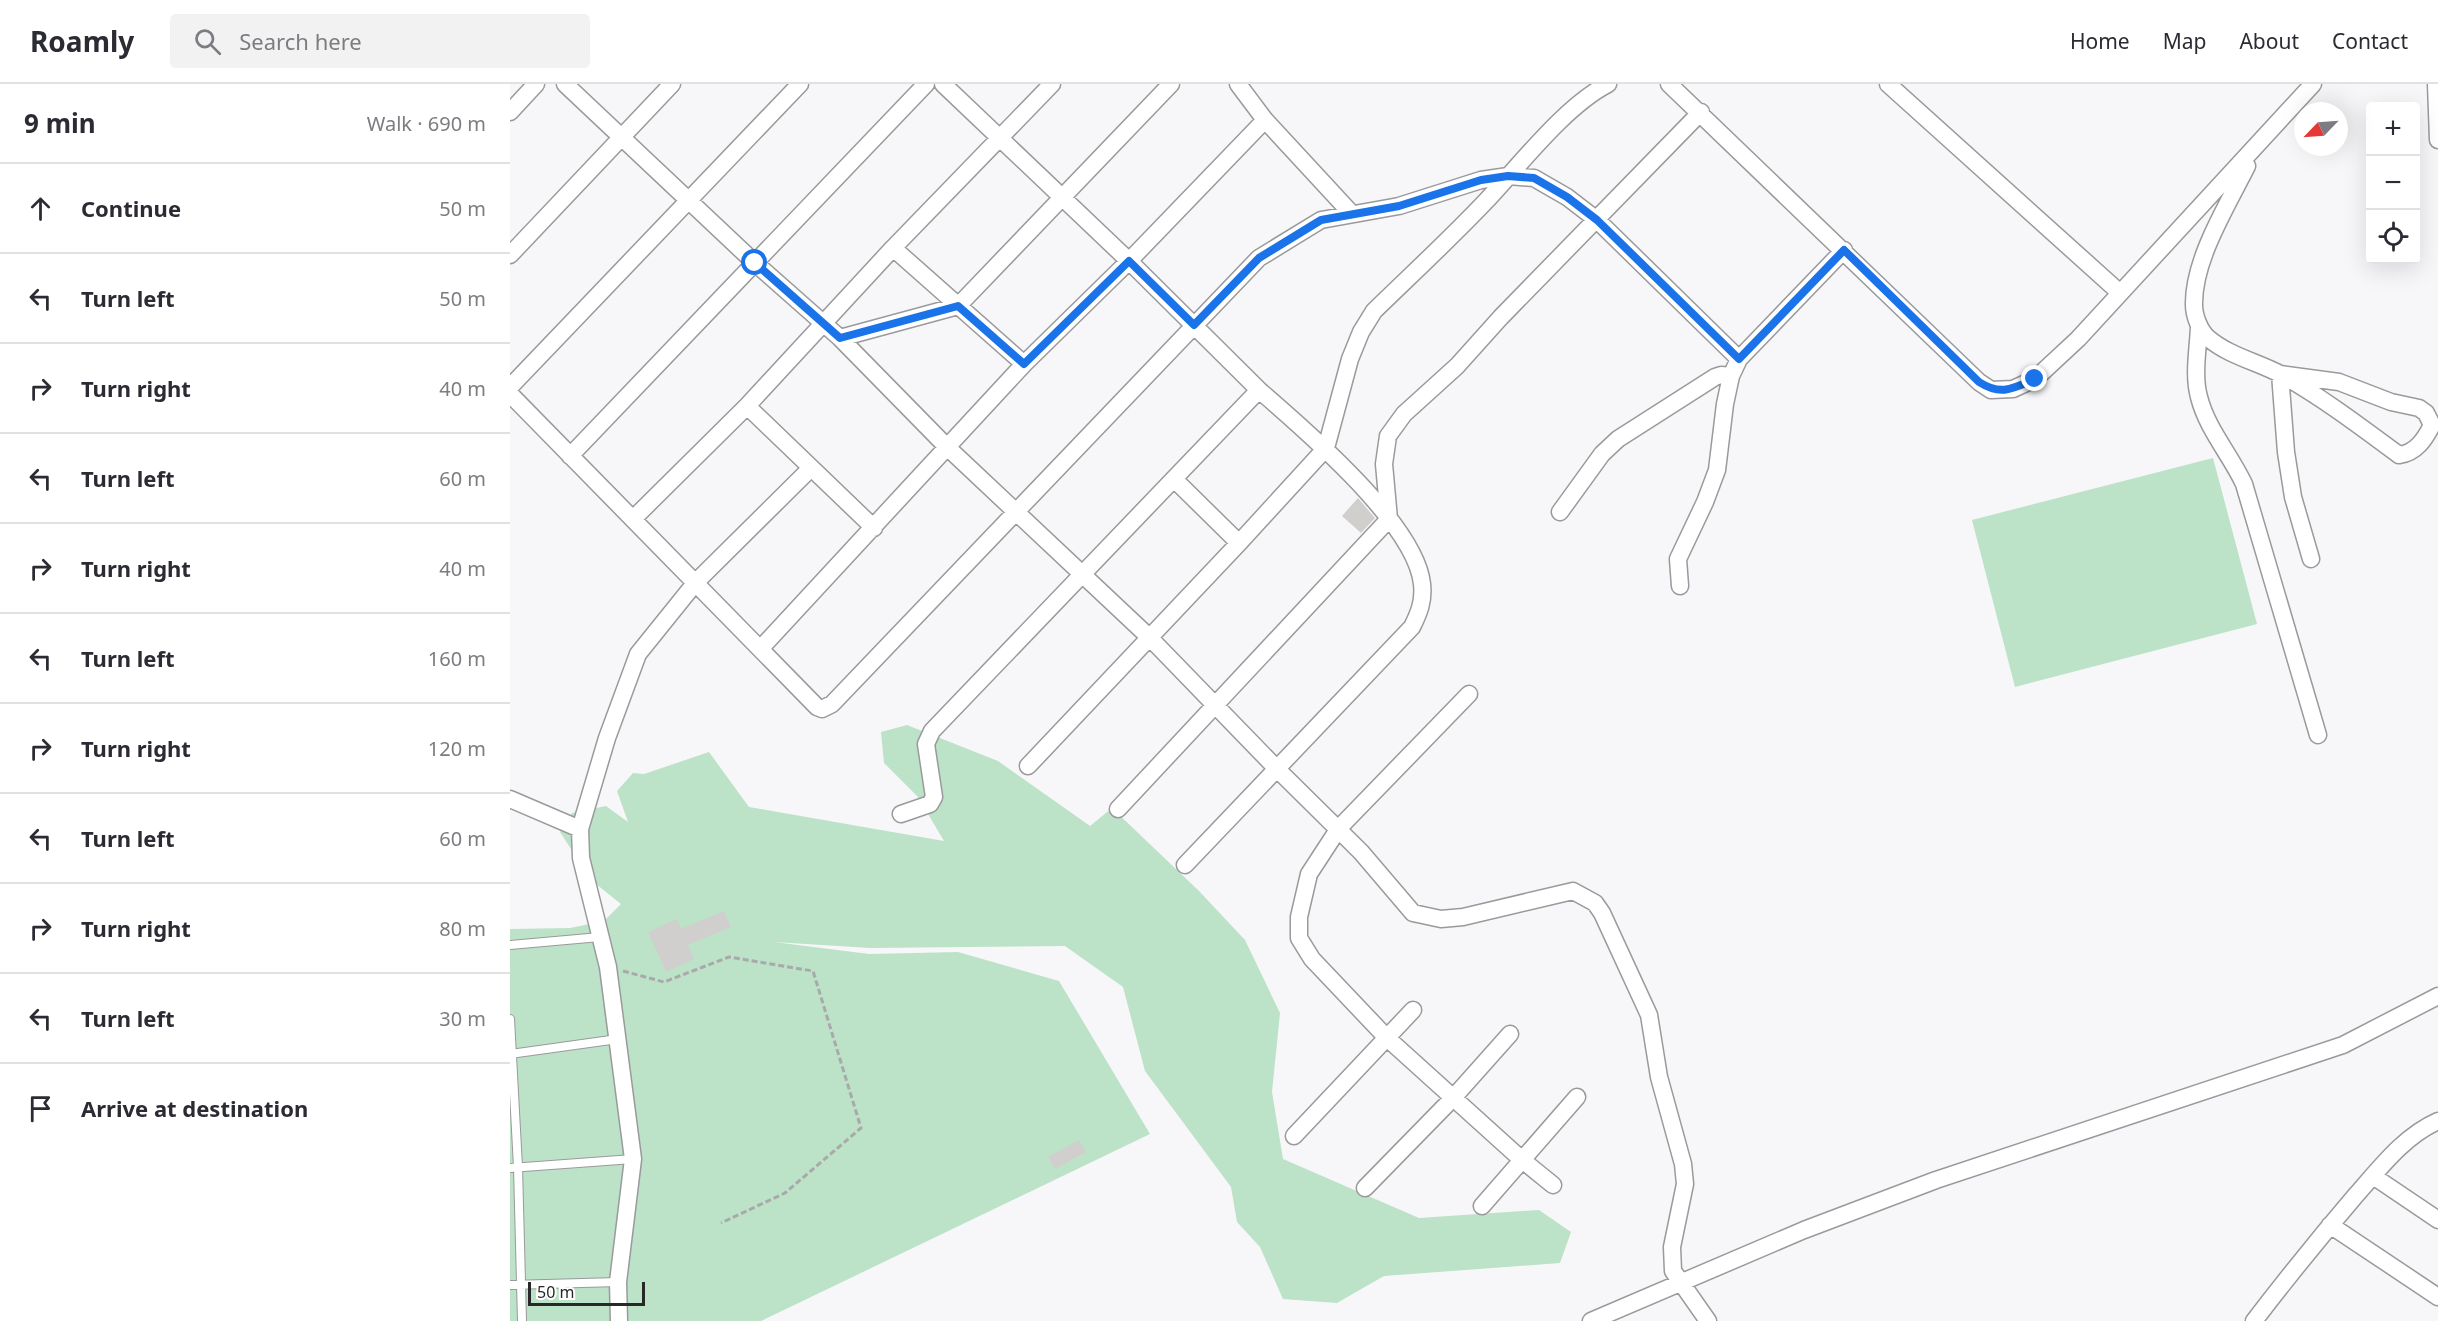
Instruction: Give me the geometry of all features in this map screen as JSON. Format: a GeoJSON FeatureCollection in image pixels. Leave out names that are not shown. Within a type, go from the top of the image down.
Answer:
{"type":"FeatureCollection","features":[{"type":"Feature","properties":{"kind":"street"},"geometry":{"type":"LineString","coordinates":[[510,112],[536,84]]}},
{"type":"Feature","properties":{"kind":"street"},"geometry":{"type":"LineString","coordinates":[[565,84],[755,263],[840,338],[947,447],[1149,637],[1278,770],[1339,828],[1408,909],[1419,915],[1441,919],[1463,917],[1573,891],[1595,903],[1602,913],[1649,1015],[1659,1077],[1683,1164],[1685,1184],[1674,1233],[1671,1261],[1673,1271],[1708,1321]]}},
{"type":"Feature","properties":{"kind":"street"},"geometry":{"type":"LineString","coordinates":[[510,255],[672,84]]}},
{"type":"Feature","properties":{"kind":"street"},"geometry":{"type":"LineString","coordinates":[[510,387],[800,84]]}},
{"type":"Feature","properties":{"kind":"street"},"geometry":{"type":"LineString","coordinates":[[570,456],[926,84]]}},
{"type":"Feature","properties":{"kind":"street"},"geometry":{"type":"LineString","coordinates":[[943,84],[1129,261],[1259,390],[1326,448],[1389,519],[1410,550],[1422,582],[1422,608],[1412,627],[1185,865]]}},
{"type":"Feature","properties":{"kind":"street"},"geometry":{"type":"LineString","coordinates":[[634,518],[747,406],[999,136],[1052,84]]}},
{"type":"Feature","properties":{"kind":"street"},"geometry":{"type":"LineString","coordinates":[[840,338],[958,306],[1171,84]]}},
{"type":"Feature","properties":{"kind":"street"},"geometry":{"type":"LineString","coordinates":[[1238,84],[1265,120],[1352,213]]}},
{"type":"Feature","properties":{"kind":"street"},"geometry":{"type":"LineString","coordinates":[[1028,766],[1326,448],[1350,358],[1374,310],[1485,202],[1553,128],[1597,90],[1608,84]]}},
{"type":"Feature","properties":{"kind":"street"},"geometry":{"type":"LineString","coordinates":[[1669,84],[1701,112],[1979,382],[1991,390],[2013,389],[2035,379],[2078,339],[2313,84]]}},
{"type":"Feature","properties":{"kind":"street"},"geometry":{"type":"LineString","coordinates":[[1888,84],[2119,292]]}},
{"type":"Feature","properties":{"kind":"street"},"geometry":{"type":"LineString","coordinates":[[2436,84],[2438,140]]}},
{"type":"Feature","properties":{"kind":"street"},"geometry":{"type":"LineString","coordinates":[[1118,809],[1389,519],[1384,464],[1388,436],[1404,414],[1457,366],[1501,317],[1701,112]]}},
{"type":"Feature","properties":{"kind":"street"},"geometry":{"type":"LineString","coordinates":[[760,648],[1024,364],[1129,261],[1265,120]]}},
{"type":"Feature","properties":{"kind":"street"},"geometry":{"type":"LineString","coordinates":[[2255,149],[2218,223],[2196,277],[2193,308],[2199,327],[2197,377],[2205,415],[2234,462],[2244,484],[2318,735]]}},
{"type":"Feature","properties":{"kind":"street"},"geometry":{"type":"LineString","coordinates":[[510,394],[817,707],[828,708],[1259,258],[1321,220],[1399,206],[1481,180],[1508,176],[1534,178],[1567,197],[1597,220],[1739,359]]}},
{"type":"Feature","properties":{"kind":"street"},"geometry":{"type":"LineString","coordinates":[[893,248],[1024,364]]}},
{"type":"Feature","properties":{"kind":"street"},"geometry":{"type":"LineString","coordinates":[[1680,586],[1678,559],[1705,502],[1717,470],[1725,404],[1731,376],[1739,359],[1844,250]]}},
{"type":"Feature","properties":{"kind":"street"},"geometry":{"type":"LineString","coordinates":[[2199,327],[2208,338],[2280,374],[2328,404],[2399,455],[2410,452],[2425,440],[2432,425],[2426,413],[2419,408],[2391,402],[2339,382],[2280,374]]}},
{"type":"Feature","properties":{"kind":"street"},"geometry":{"type":"LineString","coordinates":[[2280,374],[2286,452],[2293,497],[2312,559]]}},
{"type":"Feature","properties":{"kind":"street"},"geometry":{"type":"LineString","coordinates":[[1560,512],[1602,454],[1618,439],[1714,377],[1731,376]]}},
{"type":"Feature","properties":{"kind":"street"},"geometry":{"type":"LineString","coordinates":[[901,814],[930,804],[934,797],[926,744],[932,731],[1259,390]]}},
{"type":"Feature","properties":{"kind":"street"},"geometry":{"type":"LineString","coordinates":[[747,406],[874,528]]}},
{"type":"Feature","properties":{"kind":"street"},"geometry":{"type":"LineString","coordinates":[[619,1321],[618,1282],[633,1159],[608,967],[581,858],[580,829],[607,738],[638,654],[696,582],[810,468]]}},
{"type":"Feature","properties":{"kind":"street"},"geometry":{"type":"LineString","coordinates":[[1174,479],[1239,543]]}},
{"type":"Feature","properties":{"kind":"street"},"geometry":{"type":"LineString","coordinates":[[1469,694],[1339,828],[1309,874],[1299,917],[1299,938],[1312,959],[1387,1038],[1553,1185]]}},
{"type":"Feature","properties":{"kind":"street"},"geometry":{"type":"LineString","coordinates":[[510,799],[580,829]]}},
{"type":"Feature","properties":{"kind":"street"},"geometry":{"type":"LineString","coordinates":[[1590,1321],[1804,1230],[1936,1180],[2343,1045],[2438,996]]}},
{"type":"Feature","properties":{"kind":"street"},"geometry":{"type":"LineString","coordinates":[[1294,1136],[1413,1010]]}},
{"type":"Feature","properties":{"kind":"street"},"geometry":{"type":"LineString","coordinates":[[1365,1188],[1453,1098],[1510,1035]]}},
{"type":"Feature","properties":{"kind":"street"},"geometry":{"type":"LineString","coordinates":[[1482,1206],[1577,1097]]}},
{"type":"Feature","properties":{"kind":"street"},"geometry":{"type":"LineString","coordinates":[[2254,1321],[2330,1225],[2392,1153],[2438,1120]]}},
{"type":"Feature","properties":{"kind":"street"},"geometry":{"type":"LineString","coordinates":[[2373,1176],[2438,1220]]}},
{"type":"Feature","properties":{"kind":"street"},"geometry":{"type":"LineString","coordinates":[[2330,1225],[2438,1297]]}},
{"type":"Feature","properties":{"kind":"lane"},"geometry":{"type":"LineString","coordinates":[[510,945],[600,937]]}},
{"type":"Feature","properties":{"kind":"lane"},"geometry":{"type":"LineString","coordinates":[[510,1019],[514,1167],[522,1284],[522,1321]]}},
{"type":"Feature","properties":{"kind":"lane"},"geometry":{"type":"LineString","coordinates":[[511,1054],[619,1039]]}},
{"type":"Feature","properties":{"kind":"lane"},"geometry":{"type":"LineString","coordinates":[[514,1167],[633,1159]]}},
{"type":"Feature","properties":{"kind":"lane"},"geometry":{"type":"LineString","coordinates":[[510,1285],[618,1282]]}},
{"type":"Feature","properties":{"kind":"path"},"geometry":{"type":"LineString","coordinates":[[608,967],[664,982],[729,957],[813,971],[861,1128],[785,1193],[721,1223]]}},
{"type":"Feature","properties":{"kind":"green space"},"geometry":{"type":"Polygon","coordinates":[[[2213,458],[2257,624],[2015,687],[1972,520],[2213,458]]]}},
{"type":"Feature","properties":{"kind":"green space"},"geometry":{"type":"Polygon","coordinates":[[[907,725],[998,761],[1090,826],[1112,808],[1199,891],[1245,940],[1280,1013],[1272,1092],[1283,1159],[1419,1218],[1539,1210],[1571,1232],[1560,1263],[1384,1276],[1337,1303],[1283,1299],[1260,1247],[1237,1222],[1231,1187],[1145,1071],[1123,987],[1065,946],[870,948],[774,942],[869,954],[958,952],[1059,981],[1150,1134],[761,1321],[510,1321],[510,929],[570,928],[604,921],[621,904],[591,880],[560,832],[572,813],[606,806],[628,822],[617,791],[633,773],[644,774],[709,752],[749,807],[944,841],[918,797],[884,763],[881,732],[907,725]]]}},
{"type":"Feature","properties":{"kind":"building"},"geometry":{"type":"Polygon","coordinates":[[[1358,498],[1375,518],[1361,533],[1342,516],[1358,498]]]}},
{"type":"Feature","properties":{"kind":"building"},"geometry":{"type":"Polygon","coordinates":[[[724,911],[731,927],[688,945],[694,959],[666,972],[648,932],[677,919],[681,929],[724,911]]]}},
{"type":"Feature","properties":{"kind":"building"},"geometry":{"type":"Polygon","coordinates":[[[1079,1140],[1086,1152],[1055,1169],[1048,1157],[1079,1140]]]}},
{"type":"Feature","properties":{"kind":"route"},"geometry":{"type":"LineString","coordinates":[[755,263],[840,338],[958,306],[1024,364],[1129,261],[1194,325],[1259,258],[1321,220],[1399,206],[1481,180],[1508,176],[1534,178],[1567,197],[1597,220],[1739,359],[1844,250],[1979,382],[1991,390],[2013,389],[2035,379]]}}]}
